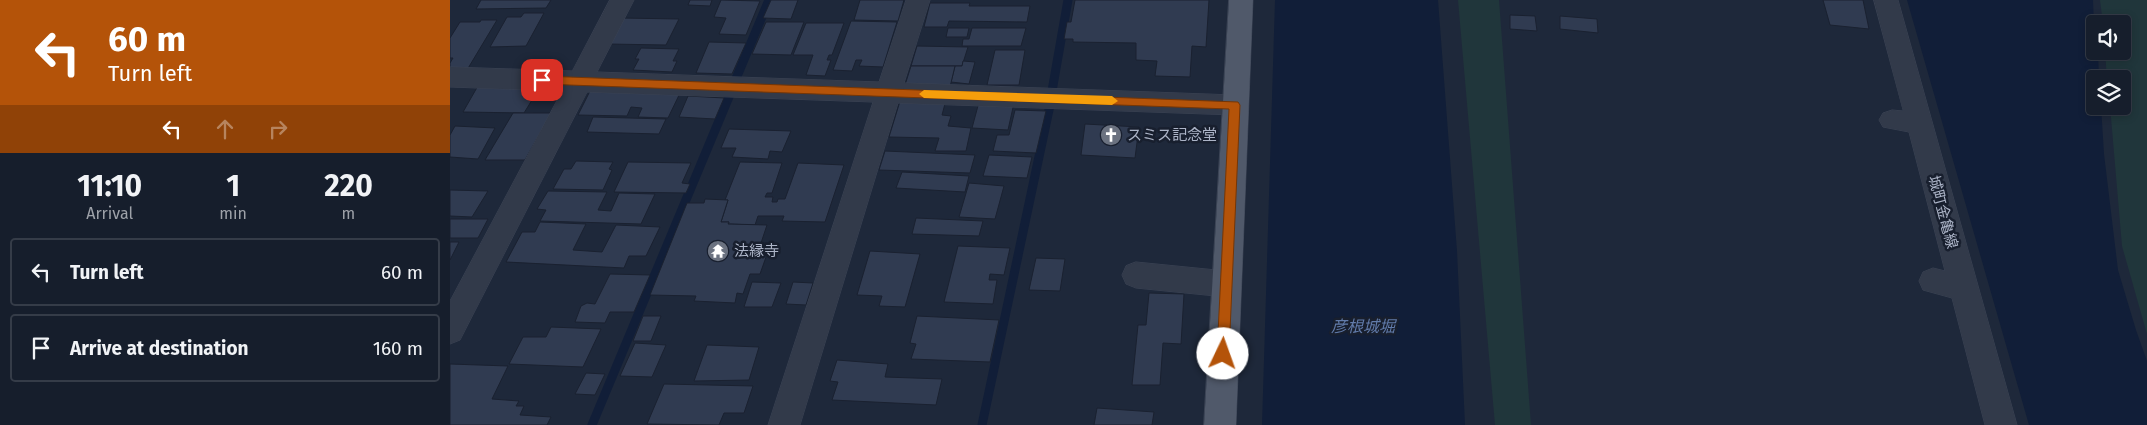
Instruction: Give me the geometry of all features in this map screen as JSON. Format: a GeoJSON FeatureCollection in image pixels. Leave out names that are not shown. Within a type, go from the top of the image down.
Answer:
{"type":"FeatureCollection","features":[{"type":"Feature","properties":{"kind":"main road"},"geometry":{"type":"LineString","coordinates":[[1220,425],[1234,105],[1241,0]]}},
{"type":"Feature","properties":{"kind":"street"},"geometry":{"type":"LineString","coordinates":[[450,330],[555,138],[579,81],[622,0]]}},
{"type":"Feature","properties":{"kind":"street"},"geometry":{"type":"LineString","coordinates":[[784,425],[809,324],[881,104],[918,0]]}},
{"type":"Feature","properties":{"kind":"street","name":"城町金亀線"},"geometry":{"type":"LineString","coordinates":[[1886,0],[2001,425]]}},
{"type":"Feature","properties":{"kind":"street"},"geometry":{"type":"LineString","coordinates":[[450,77],[579,81],[881,104],[1234,105]]}},
{"type":"Feature","properties":{"kind":"street"},"geometry":{"type":"LineString","coordinates":[[1892,120],[1919,123]]}},
{"type":"Feature","properties":{"kind":"street"},"geometry":{"type":"LineString","coordinates":[[1136,275],[1226,284]]}},
{"type":"Feature","properties":{"kind":"street"},"geometry":{"type":"LineString","coordinates":[[1933,281],[1963,286]]}},
{"type":"Feature","properties":{"kind":"green space"},"geometry":{"type":"Polygon","coordinates":[[[1458,0],[1499,0],[1531,425],[1495,425],[1458,0]]]}},
{"type":"Feature","properties":{"kind":"green space"},"geometry":{"type":"Polygon","coordinates":[[[2100,0],[2147,0],[2147,334],[2122,246],[2111,115],[2131,115],[2131,70],[2106,70],[2106,60],[2131,60],[2131,15],[2102,15],[2100,0]]]}},
{"type":"Feature","properties":{"kind":"water","name":"彦根城堀"},"geometry":{"type":"Polygon","coordinates":[[[1275,0],[1438,0],[1457,251],[1465,425],[1262,425],[1275,0]]]}},
{"type":"Feature","properties":{"kind":"water"},"geometry":{"type":"Polygon","coordinates":[[[1907,0],[2093,0],[2094,15],[2086,15],[2086,60],[2098,60],[2099,70],[2086,70],[2086,115],[2102,115],[2104,154],[2118,270],[2147,361],[2147,425],[2029,425],[1907,0]]]}},
{"type":"Feature","properties":{"kind":"building"},"geometry":{"type":"Polygon","coordinates":[[[481,0],[551,0],[546,8],[476,9],[481,0]]]}},
{"type":"Feature","properties":{"kind":"building"},"geometry":{"type":"Polygon","coordinates":[[[690,0],[712,0],[710,6],[688,5],[690,0]]]}},
{"type":"Feature","properties":{"kind":"building"},"geometry":{"type":"Polygon","coordinates":[[[721,0],[760,1],[746,35],[719,34],[726,18],[714,17],[721,0]]]}},
{"type":"Feature","properties":{"kind":"building"},"geometry":{"type":"Polygon","coordinates":[[[771,0],[798,0],[791,19],[763,18],[771,0]]]}},
{"type":"Feature","properties":{"kind":"building"},"geometry":{"type":"Polygon","coordinates":[[[860,0],[904,0],[898,21],[854,20],[860,0]]]}},
{"type":"Feature","properties":{"kind":"building"},"geometry":{"type":"Polygon","coordinates":[[[1075,0],[1209,0],[1206,47],[1192,46],[1190,77],[1155,76],[1157,61],[1136,60],[1136,43],[1073,42],[1073,39],[1064,39],[1067,22],[1071,22],[1075,0]]]}},
{"type":"Feature","properties":{"kind":"building"},"geometry":{"type":"Polygon","coordinates":[[[1823,0],[1863,0],[1869,29],[1830,25],[1823,0]]]}},
{"type":"Feature","properties":{"kind":"building"},"geometry":{"type":"Polygon","coordinates":[[[930,3],[970,3],[969,6],[1030,6],[1027,22],[949,21],[947,27],[924,27],[930,3]]]}},
{"type":"Feature","properties":{"kind":"building"},"geometry":{"type":"Polygon","coordinates":[[[524,13],[544,13],[526,46],[490,47],[507,17],[521,17],[524,13]]]}},
{"type":"Feature","properties":{"kind":"building"},"geometry":{"type":"Polygon","coordinates":[[[1510,15],[1535,16],[1537,31],[1510,29],[1510,15]]]}},
{"type":"Feature","properties":{"kind":"building"},"geometry":{"type":"Polygon","coordinates":[[[1560,16],[1597,19],[1598,33],[1560,29],[1560,16]]]}},
{"type":"Feature","properties":{"kind":"building"},"geometry":{"type":"Polygon","coordinates":[[[621,18],[679,19],[666,45],[608,44],[621,18]]]}},
{"type":"Feature","properties":{"kind":"building"},"geometry":{"type":"Polygon","coordinates":[[[481,20],[497,20],[467,70],[450,70],[450,63],[453,58],[450,58],[450,38],[460,22],[480,22],[481,20]]]}},
{"type":"Feature","properties":{"kind":"building"},"geometry":{"type":"Polygon","coordinates":[[[851,21],[897,22],[883,67],[859,66],[862,60],[856,60],[852,71],[833,70],[851,21]]]}},
{"type":"Feature","properties":{"kind":"building"},"geometry":{"type":"Polygon","coordinates":[[[766,22],[804,22],[791,55],[752,54],[766,22]]]}},
{"type":"Feature","properties":{"kind":"building"},"geometry":{"type":"Polygon","coordinates":[[[806,23],[844,23],[832,55],[829,55],[827,60],[831,60],[825,76],[806,75],[813,55],[793,55],[806,23]]]}},
{"type":"Feature","properties":{"kind":"building"},"geometry":{"type":"Polygon","coordinates":[[[948,28],[969,28],[967,37],[946,37],[948,28]]]}},
{"type":"Feature","properties":{"kind":"building"},"geometry":{"type":"Polygon","coordinates":[[[972,28],[1026,28],[1021,46],[962,46],[963,39],[969,39],[972,28]]]}},
{"type":"Feature","properties":{"kind":"building"},"geometry":{"type":"Polygon","coordinates":[[[709,42],[746,43],[732,74],[696,73],[709,42]]]}},
{"type":"Feature","properties":{"kind":"building"},"geometry":{"type":"Polygon","coordinates":[[[917,46],[968,47],[962,66],[911,66],[917,46]]]}},
{"type":"Feature","properties":{"kind":"building"},"geometry":{"type":"Polygon","coordinates":[[[641,48],[679,49],[673,61],[677,61],[672,72],[633,70],[639,59],[635,59],[641,48]]]}},
{"type":"Feature","properties":{"kind":"building"},"geometry":{"type":"Polygon","coordinates":[[[995,50],[1025,50],[1019,85],[987,85],[995,50]]]}},
{"type":"Feature","properties":{"kind":"building"},"geometry":{"type":"Polygon","coordinates":[[[963,61],[975,62],[969,84],[951,82],[955,66],[962,66],[963,61]]]}},
{"type":"Feature","properties":{"kind":"building"},"geometry":{"type":"Polygon","coordinates":[[[911,66],[955,66],[950,87],[905,85],[911,66]]]}},
{"type":"Feature","properties":{"kind":"building"},"geometry":{"type":"Polygon","coordinates":[[[479,84],[540,87],[524,113],[463,112],[479,84]]]}},
{"type":"Feature","properties":{"kind":"building"},"geometry":{"type":"Polygon","coordinates":[[[591,89],[681,91],[668,118],[638,117],[642,108],[631,107],[627,116],[578,115],[591,89]]]}},
{"type":"Feature","properties":{"kind":"building"},"geometry":{"type":"Polygon","coordinates":[[[688,96],[724,98],[715,119],[679,117],[688,96]]]}},
{"type":"Feature","properties":{"kind":"building"},"geometry":{"type":"Polygon","coordinates":[[[901,98],[946,100],[942,115],[951,116],[948,126],[971,128],[966,151],[935,151],[939,138],[889,137],[901,98]]]}},
{"type":"Feature","properties":{"kind":"building"},"geometry":{"type":"Polygon","coordinates":[[[979,102],[1014,103],[1008,130],[972,128],[979,102]]]}},
{"type":"Feature","properties":{"kind":"building"},"geometry":{"type":"Polygon","coordinates":[[[1015,110],[1046,111],[1036,153],[993,151],[997,135],[1009,135],[1015,110]]]}},
{"type":"Feature","properties":{"kind":"building"},"geometry":{"type":"Polygon","coordinates":[[[513,113],[551,113],[525,160],[485,160],[513,113]]]}},
{"type":"Feature","properties":{"kind":"building"},"geometry":{"type":"Polygon","coordinates":[[[593,117],[666,119],[659,134],[587,132],[593,117]]]}},
{"type":"Feature","properties":{"kind":"building","name":"スミス記念堂"},"geometry":{"type":"Polygon","coordinates":[[[1085,124],[1139,127],[1135,158],[1081,155],[1085,124]]]}},
{"type":"Feature","properties":{"kind":"building"},"geometry":{"type":"Polygon","coordinates":[[[455,126],[495,128],[478,159],[450,157],[450,135],[455,126]]]}},
{"type":"Feature","properties":{"kind":"building"},"geometry":{"type":"Polygon","coordinates":[[[729,129],[791,131],[782,152],[770,151],[768,159],[732,157],[736,148],[721,148],[729,129]]]}},
{"type":"Feature","properties":{"kind":"building"},"geometry":{"type":"Polygon","coordinates":[[[885,151],[975,155],[970,173],[879,170],[885,151]]]}},
{"type":"Feature","properties":{"kind":"building"},"geometry":{"type":"Polygon","coordinates":[[[989,155],[1032,157],[1027,178],[983,176],[989,155]]]}},
{"type":"Feature","properties":{"kind":"building"},"geometry":{"type":"Polygon","coordinates":[[[576,161],[613,162],[609,169],[612,170],[603,190],[553,189],[564,169],[571,169],[576,161]]]}},
{"type":"Feature","properties":{"kind":"building"},"geometry":{"type":"Polygon","coordinates":[[[628,162],[691,163],[682,183],[690,184],[686,193],[614,192],[628,162]]]}},
{"type":"Feature","properties":{"kind":"building"},"geometry":{"type":"Polygon","coordinates":[[[740,162],[782,163],[772,193],[767,193],[765,197],[773,197],[772,202],[777,202],[778,199],[785,199],[798,163],[844,165],[825,222],[782,221],[784,216],[758,216],[755,225],[721,222],[728,200],[725,200],[740,162]]]}},
{"type":"Feature","properties":{"kind":"building"},"geometry":{"type":"Polygon","coordinates":[[[902,172],[969,176],[965,192],[896,188],[902,172]]]}},
{"type":"Feature","properties":{"kind":"building"},"geometry":{"type":"Polygon","coordinates":[[[969,183],[1004,186],[995,219],[959,217],[969,183]]]}},
{"type":"Feature","properties":{"kind":"building"},"geometry":{"type":"Polygon","coordinates":[[[450,190],[488,191],[472,217],[450,216],[450,190]]]}},
{"type":"Feature","properties":{"kind":"building"},"geometry":{"type":"Polygon","coordinates":[[[548,191],[607,192],[598,210],[611,211],[619,193],[655,194],[641,224],[540,221],[546,210],[537,209],[548,191]]]}},
{"type":"Feature","properties":{"kind":"building","name":"法縁寺"},"geometry":{"type":"Polygon","coordinates":[[[705,199],[728,200],[721,222],[729,222],[728,224],[767,225],[761,243],[771,243],[760,274],[750,274],[743,294],[737,293],[735,303],[694,301],[696,296],[650,295],[687,203],[704,203],[705,199]]]}},
{"type":"Feature","properties":{"kind":"building"},"geometry":{"type":"Polygon","coordinates":[[[916,218],[983,221],[979,236],[912,234],[916,218]]]}},
{"type":"Feature","properties":{"kind":"building"},"geometry":{"type":"Polygon","coordinates":[[[450,219],[488,219],[478,238],[450,238],[450,219]]]}},
{"type":"Feature","properties":{"kind":"building"},"geometry":{"type":"Polygon","coordinates":[[[540,222],[586,224],[573,250],[602,252],[616,225],[660,227],[646,256],[629,256],[624,268],[506,262],[522,232],[535,232],[540,222]]]}},
{"type":"Feature","properties":{"kind":"building"},"geometry":{"type":"Polygon","coordinates":[[[450,242],[459,242],[450,260],[450,242]]]}},
{"type":"Feature","properties":{"kind":"building"},"geometry":{"type":"Polygon","coordinates":[[[958,246],[1010,248],[1004,275],[990,274],[989,280],[997,280],[993,304],[944,302],[958,246]]]}},
{"type":"Feature","properties":{"kind":"building"},"geometry":{"type":"Polygon","coordinates":[[[870,251],[920,254],[905,307],[879,306],[882,296],[857,295],[870,251]]]}},
{"type":"Feature","properties":{"kind":"building"},"geometry":{"type":"Polygon","coordinates":[[[1036,258],[1065,259],[1060,291],[1029,290],[1036,258]]]}},
{"type":"Feature","properties":{"kind":"building"},"geometry":{"type":"Polygon","coordinates":[[[610,274],[650,275],[634,312],[610,312],[605,323],[575,322],[581,306],[587,303],[595,304],[610,274]]]}},
{"type":"Feature","properties":{"kind":"building"},"geometry":{"type":"Polygon","coordinates":[[[752,282],[781,283],[772,307],[744,307],[752,282]]]}},
{"type":"Feature","properties":{"kind":"building"},"geometry":{"type":"Polygon","coordinates":[[[793,282],[813,283],[806,305],[786,304],[793,282]]]}},
{"type":"Feature","properties":{"kind":"building"},"geometry":{"type":"Polygon","coordinates":[[[1149,293],[1184,294],[1181,344],[1163,343],[1160,385],[1132,385],[1138,325],[1146,325],[1149,293]]]}},
{"type":"Feature","properties":{"kind":"building"},"geometry":{"type":"Polygon","coordinates":[[[643,316],[661,316],[651,341],[633,341],[643,316]]]}},
{"type":"Feature","properties":{"kind":"building"},"geometry":{"type":"Polygon","coordinates":[[[917,316],[999,320],[990,362],[911,359],[916,344],[910,343],[917,316]]]}},
{"type":"Feature","properties":{"kind":"building"},"geometry":{"type":"Polygon","coordinates":[[[551,327],[601,329],[583,367],[509,364],[523,337],[546,337],[551,327]]]}},
{"type":"Feature","properties":{"kind":"building"},"geometry":{"type":"Polygon","coordinates":[[[635,343],[666,345],[652,377],[620,376],[635,343]]]}},
{"type":"Feature","properties":{"kind":"building"},"geometry":{"type":"Polygon","coordinates":[[[707,345],[759,347],[749,380],[694,381],[707,345]]]}},
{"type":"Feature","properties":{"kind":"building"},"geometry":{"type":"Polygon","coordinates":[[[837,360],[888,364],[885,377],[942,379],[936,405],[832,400],[838,382],[830,381],[837,360]]]}},
{"type":"Feature","properties":{"kind":"building"},"geometry":{"type":"Polygon","coordinates":[[[450,364],[508,366],[492,399],[519,401],[516,406],[524,406],[520,415],[551,417],[547,425],[450,425],[450,364]]]}},
{"type":"Feature","properties":{"kind":"building"},"geometry":{"type":"Polygon","coordinates":[[[586,373],[605,374],[595,395],[575,394],[586,373]]]}},
{"type":"Feature","properties":{"kind":"building"},"geometry":{"type":"Polygon","coordinates":[[[664,384],[753,386],[744,413],[724,413],[719,425],[647,424],[664,384]]]}},
{"type":"Feature","properties":{"kind":"building"},"geometry":{"type":"Polygon","coordinates":[[[1097,408],[1154,412],[1152,425],[1094,425],[1097,408]]]}},
{"type":"Feature","properties":{"kind":"waterway"},"geometry":{"type":"LineString","coordinates":[[735,81],[769,0]]}},
{"type":"Feature","properties":{"kind":"waterway"},"geometry":{"type":"LineString","coordinates":[[1052,91],[1068,0]]}},
{"type":"Feature","properties":{"kind":"waterway"},"geometry":{"type":"LineString","coordinates":[[592,425],[731,92]]}},
{"type":"Feature","properties":{"kind":"waterway"},"geometry":{"type":"LineString","coordinates":[[982,425],[1050,105]]}},
{"type":"Feature","properties":{"kind":"slow traffic"},"geometry":{"type":"LineString","coordinates":[[924,94],[1112,101]]}},
{"type":"Feature","properties":{"kind":"place","name":"スミス記念堂"},"geometry":{"type":"Point","coordinates":[1111,135]}},
{"type":"Feature","properties":{"kind":"place","name":"法縁寺"},"geometry":{"type":"Point","coordinates":[718,251]}},
{"type":"Feature","properties":{"kind":"route"},"geometry":{"type":"LineString","coordinates":[[542,80],[1234,105],[1223,354]]}}]}
